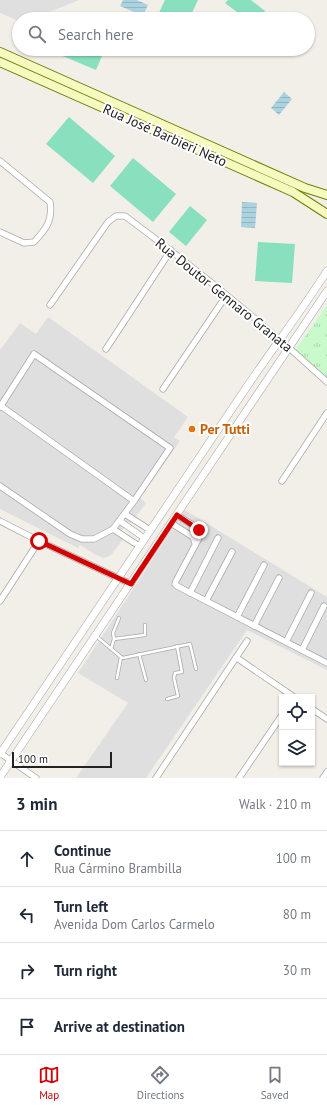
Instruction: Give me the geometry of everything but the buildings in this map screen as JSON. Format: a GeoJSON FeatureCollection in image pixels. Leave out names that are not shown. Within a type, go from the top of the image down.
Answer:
{"type":"FeatureCollection","features":[{"type":"Feature","properties":{"kind":"main road","name":"Rua José Barbieri Neto"},"geometry":{"type":"LineString","coordinates":[[0,52],[305,188],[327,195]]}},
{"type":"Feature","properties":{"kind":"main road","name":"Rua José Barbieri Neto"},"geometry":{"type":"LineString","coordinates":[[0,62],[293,192],[327,214]]}},
{"type":"Feature","properties":{"kind":"street"},"geometry":{"type":"LineString","coordinates":[[0,161],[50,202],[52,211],[50,221],[34,242],[24,243],[0,232]]}},
{"type":"Feature","properties":{"kind":"street","name":"Rua Doutor Gennaro Granata"},"geometry":{"type":"LineString","coordinates":[[50,305],[108,222],[116,216],[125,216],[171,250],[279,338],[327,382]]}},
{"type":"Feature","properties":{"kind":"street"},"geometry":{"type":"LineString","coordinates":[[106,349],[171,250]]}},
{"type":"Feature","properties":{"kind":"street"},"geometry":{"type":"LineString","coordinates":[[36,778],[0,753],[279,338],[327,271]]}},
{"type":"Feature","properties":{"kind":"street"},"geometry":{"type":"LineString","coordinates":[[0,776],[131,584],[327,290]]}},
{"type":"Feature","properties":{"kind":"street"},"geometry":{"type":"LineString","coordinates":[[163,389],[226,296]]}},
{"type":"Feature","properties":{"kind":"street"},"geometry":{"type":"LineString","coordinates":[[0,486],[70,534],[82,539],[94,539],[113,529],[120,521],[134,502],[170,448],[34,354],[0,406],[134,502]]}},
{"type":"Feature","properties":{"kind":"street"},"geometry":{"type":"LineString","coordinates":[[282,481],[327,413]]}},
{"type":"Feature","properties":{"kind":"street"},"geometry":{"type":"LineString","coordinates":[[215,434],[226,441]]}},
{"type":"Feature","properties":{"kind":"street"},"geometry":{"type":"LineString","coordinates":[[125,514],[150,530]]}},
{"type":"Feature","properties":{"kind":"street"},"geometry":{"type":"LineString","coordinates":[[177,515],[199,529],[200,535],[175,584],[177,586],[327,663]]}},
{"type":"Feature","properties":{"kind":"street"},"geometry":{"type":"LineString","coordinates":[[0,521],[131,584]]}},
{"type":"Feature","properties":{"kind":"street"},"geometry":{"type":"LineString","coordinates":[[120,521],[144,538]]}},
{"type":"Feature","properties":{"kind":"street"},"geometry":{"type":"LineString","coordinates":[[171,523],[193,537],[195,543]]}},
{"type":"Feature","properties":{"kind":"street"},"geometry":{"type":"LineString","coordinates":[[113,529],[139,546]]}},
{"type":"Feature","properties":{"kind":"street"},"geometry":{"type":"LineString","coordinates":[[190,593],[218,538]]}},
{"type":"Feature","properties":{"kind":"street"},"geometry":{"type":"LineString","coordinates":[[0,601],[39,541]]}},
{"type":"Feature","properties":{"kind":"street"},"geometry":{"type":"LineString","coordinates":[[206,601],[232,552]]}},
{"type":"Feature","properties":{"kind":"street"},"geometry":{"type":"LineString","coordinates":[[237,617],[264,565]]}},
{"type":"Feature","properties":{"kind":"street"},"geometry":{"type":"LineString","coordinates":[[254,626],[279,578]]}},
{"type":"Feature","properties":{"kind":"street"},"geometry":{"type":"LineString","coordinates":[[286,642],[311,593]]}},
{"type":"Feature","properties":{"kind":"street"},"geometry":{"type":"LineString","coordinates":[[302,650],[324,606]]}},
{"type":"Feature","properties":{"kind":"street"},"geometry":{"type":"LineString","coordinates":[[156,778],[247,641]]}},
{"type":"Feature","properties":{"kind":"street"},"geometry":{"type":"LineString","coordinates":[[237,658],[290,694]]}},
{"type":"Feature","properties":{"kind":"street"},"geometry":{"type":"LineString","coordinates":[[53,675],[64,682]]}},
{"type":"Feature","properties":{"kind":"street"},"geometry":{"type":"LineString","coordinates":[[315,711],[327,719]]}},
{"type":"Feature","properties":{"kind":"street"},"geometry":{"type":"LineString","coordinates":[[239,778],[279,719]]}},
{"type":"Feature","properties":{"kind":"street"},"geometry":{"type":"LineString","coordinates":[[323,778],[327,772]]}},
{"type":"Feature","properties":{"kind":"lane"},"geometry":{"type":"LineString","coordinates":[[111,649],[114,640],[113,633],[119,618]]}},
{"type":"Feature","properties":{"kind":"lane"},"geometry":{"type":"LineString","coordinates":[[114,640],[145,635],[145,624]]}},
{"type":"Feature","properties":{"kind":"lane"},"geometry":{"type":"LineString","coordinates":[[96,636],[121,657],[190,644],[196,669]]}},
{"type":"Feature","properties":{"kind":"lane"},"geometry":{"type":"LineString","coordinates":[[167,699],[178,696],[174,678],[175,673],[182,672],[177,646]]}},
{"type":"Feature","properties":{"kind":"lane"},"geometry":{"type":"LineString","coordinates":[[139,654],[146,680]]}},
{"type":"Feature","properties":{"kind":"lane"},"geometry":{"type":"LineString","coordinates":[[117,678],[121,657]]}},
{"type":"Feature","properties":{"kind":"shaded area"},"geometry":{"type":"Polygon","coordinates":[[[0,0],[79,0],[49,12],[12,12],[12,18],[0,13],[0,0]]]}},
{"type":"Feature","properties":{"kind":"shaded area"},"geometry":{"type":"Polygon","coordinates":[[[48,317],[188,417],[174,437],[180,441],[140,498],[146,503],[131,523],[128,522],[119,535],[123,539],[111,555],[103,558],[80,545],[78,548],[0,509],[0,350],[20,323],[36,334],[48,317]]]}},
{"type":"Feature","properties":{"kind":"shaded area"},"geometry":{"type":"Polygon","coordinates":[[[185,510],[327,597],[327,670],[247,630],[146,778],[76,778],[128,703],[78,673],[185,510]]]}},
{"type":"Feature","properties":{"kind":"green space"},"geometry":{"type":"Polygon","coordinates":[[[165,0],[198,0],[192,12],[159,12],[165,0]]]}},
{"type":"Feature","properties":{"kind":"green space"},"geometry":{"type":"Polygon","coordinates":[[[228,0],[251,0],[265,11],[237,12],[225,3],[228,0]]]}},
{"type":"Feature","properties":{"kind":"green space"},"geometry":{"type":"Polygon","coordinates":[[[63,56],[102,56],[96,70],[63,56]]]}},
{"type":"Feature","properties":{"kind":"green space"},"geometry":{"type":"Polygon","coordinates":[[[69,117],[115,156],[93,183],[46,144],[69,117]]]}},
{"type":"Feature","properties":{"kind":"green space"},"geometry":{"type":"Polygon","coordinates":[[[133,158],[176,194],[153,222],[110,186],[133,158]]]}},
{"type":"Feature","properties":{"kind":"green space"},"geometry":{"type":"Polygon","coordinates":[[[190,206],[207,220],[186,246],[169,232],[190,206]]]}},
{"type":"Feature","properties":{"kind":"green space"},"geometry":{"type":"Polygon","coordinates":[[[258,242],[295,244],[292,283],[255,281],[258,242]]]}},
{"type":"Feature","properties":{"kind":"green space"},"geometry":{"type":"Polygon","coordinates":[[[327,305],[327,378],[294,352],[327,305]]]}},
{"type":"Feature","properties":{"kind":"water"},"geometry":{"type":"Polygon","coordinates":[[[123,0],[137,0],[148,5],[145,12],[134,12],[120,6],[123,0]]]}},
{"type":"Feature","properties":{"kind":"water"},"geometry":{"type":"Polygon","coordinates":[[[284,92],[292,99],[279,115],[271,108],[284,92]]]}},
{"type":"Feature","properties":{"kind":"water"},"geometry":{"type":"Polygon","coordinates":[[[242,202],[257,203],[255,228],[241,227],[242,202]]]}},
{"type":"Feature","properties":{"kind":"place","name":"Per Tutti"},"geometry":{"type":"Point","coordinates":[192,429]}},
{"type":"Feature","properties":{"kind":"route"},"geometry":{"type":"LineString","coordinates":[[39,541],[131,584],[177,515],[199,530]]}}]}
